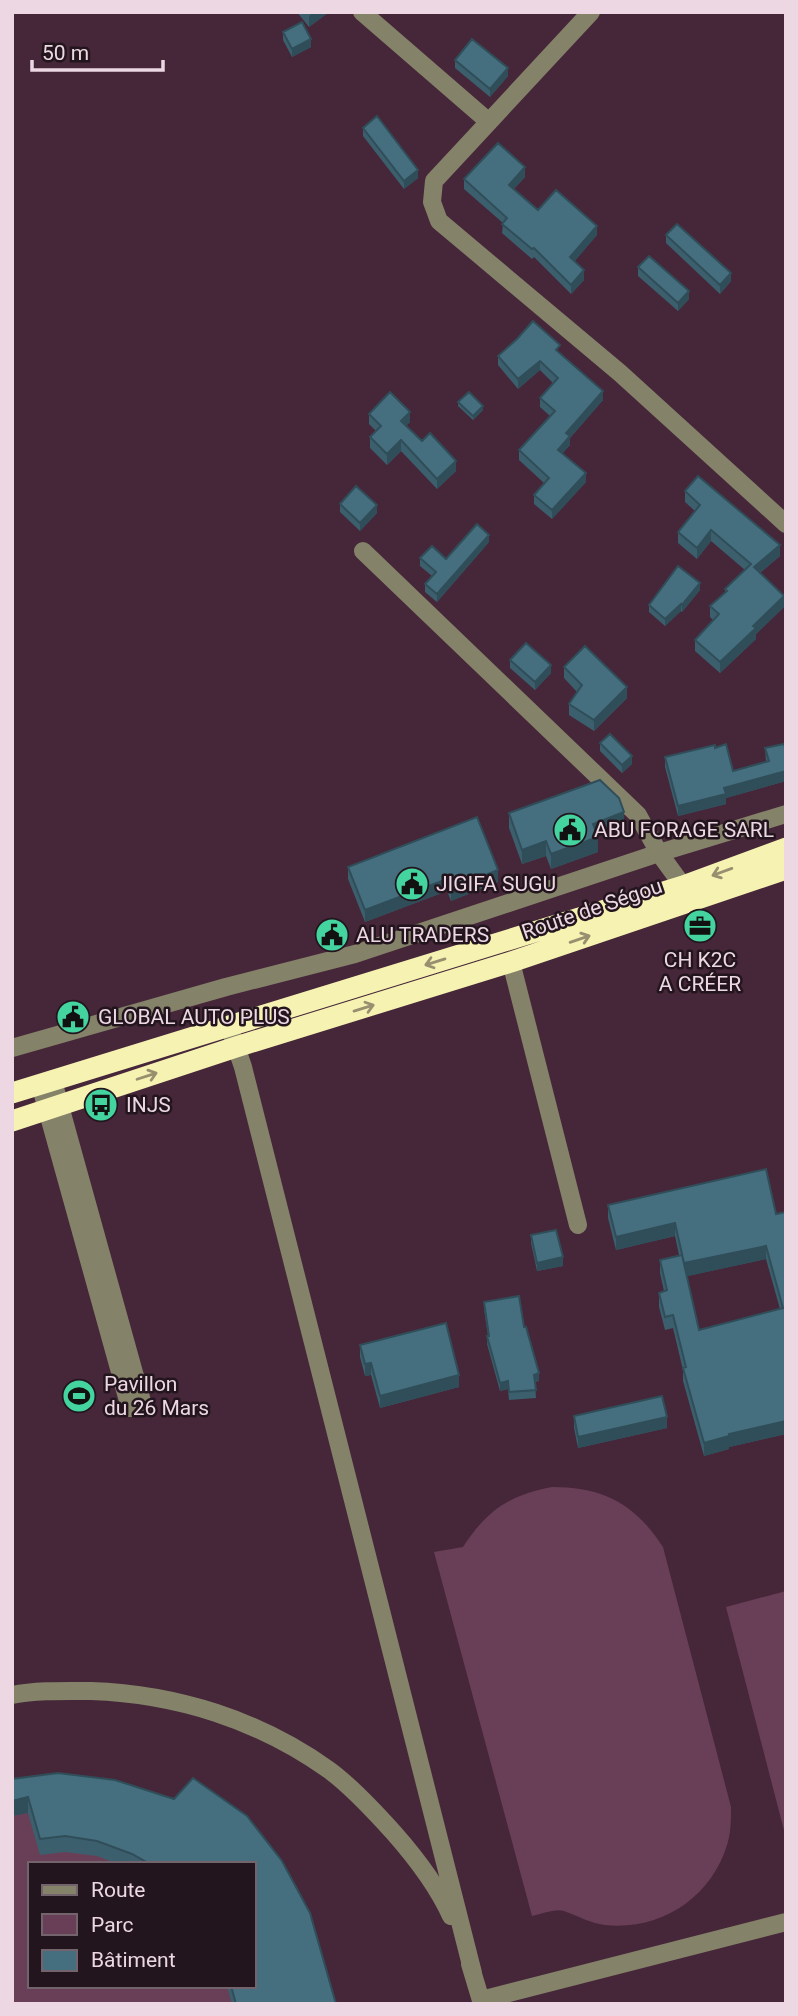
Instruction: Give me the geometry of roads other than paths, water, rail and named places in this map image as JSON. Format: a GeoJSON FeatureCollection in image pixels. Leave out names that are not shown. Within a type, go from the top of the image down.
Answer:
{"type":"FeatureCollection","features":[{"type":"Feature","properties":{"kind":"highway","name":"Route de Ségou"},"geometry":{"type":"LineString","coordinates":[[12,1093],[683,886],[786,848]]}},
{"type":"Feature","properties":{"kind":"highway","name":"Route de Ségou"},"geometry":{"type":"LineString","coordinates":[[12,1121],[236,1047],[511,962],[786,869]]}},
{"type":"Feature","properties":{"kind":"street"},"geometry":{"type":"LineString","coordinates":[[362,12],[489,122]]}},
{"type":"Feature","properties":{"kind":"street"},"geometry":{"type":"LineString","coordinates":[[591,12],[434,181],[432,202],[439,220],[620,373],[786,524]]}},
{"type":"Feature","properties":{"kind":"street"},"geometry":{"type":"LineString","coordinates":[[363,551],[638,815],[659,853],[683,886]]}},
{"type":"Feature","properties":{"kind":"street"},"geometry":{"type":"LineString","coordinates":[[12,1048],[226,987],[355,954],[659,853],[786,814]]}},
{"type":"Feature","properties":{"kind":"street"},"geometry":{"type":"LineString","coordinates":[[511,962],[578,1225]]}},
{"type":"Feature","properties":{"kind":"street"},"geometry":{"type":"LineString","coordinates":[[229,1025],[243,1067],[473,1973]]}},
{"type":"Feature","properties":{"kind":"street"},"geometry":{"type":"LineString","coordinates":[[47,1082],[137,1406]]}},
{"type":"Feature","properties":{"kind":"street"},"geometry":{"type":"LineString","coordinates":[[12,1695],[63,1690],[122,1693],[174,1700],[229,1716],[281,1741],[330,1771],[379,1817],[413,1855],[442,1897],[463,1942],[482,2002],[786,1922]]}},
{"type":"Feature","properties":{"kind":"place","name":"ABU FORAGE SARL"},"geometry":{"type":"Point","coordinates":[570,830]}},
{"type":"Feature","properties":{"kind":"place","name":"JIGIFA SUGU"},"geometry":{"type":"Point","coordinates":[412,884]}},
{"type":"Feature","properties":{"kind":"place","name":"CH K2C A CRÉER"},"geometry":{"type":"Point","coordinates":[700,926]}},
{"type":"Feature","properties":{"kind":"place","name":"ALU TRADERS"},"geometry":{"type":"Point","coordinates":[332,935]}},
{"type":"Feature","properties":{"kind":"place","name":"GLOBAL AUTO PLUS"},"geometry":{"type":"Point","coordinates":[73,1017]}},
{"type":"Feature","properties":{"kind":"place","name":"INJS"},"geometry":{"type":"Point","coordinates":[101,1105]}},
{"type":"Feature","properties":{"kind":"place","name":"Pavillon du 26 Mars"},"geometry":{"type":"Point","coordinates":[79,1396]}}]}
